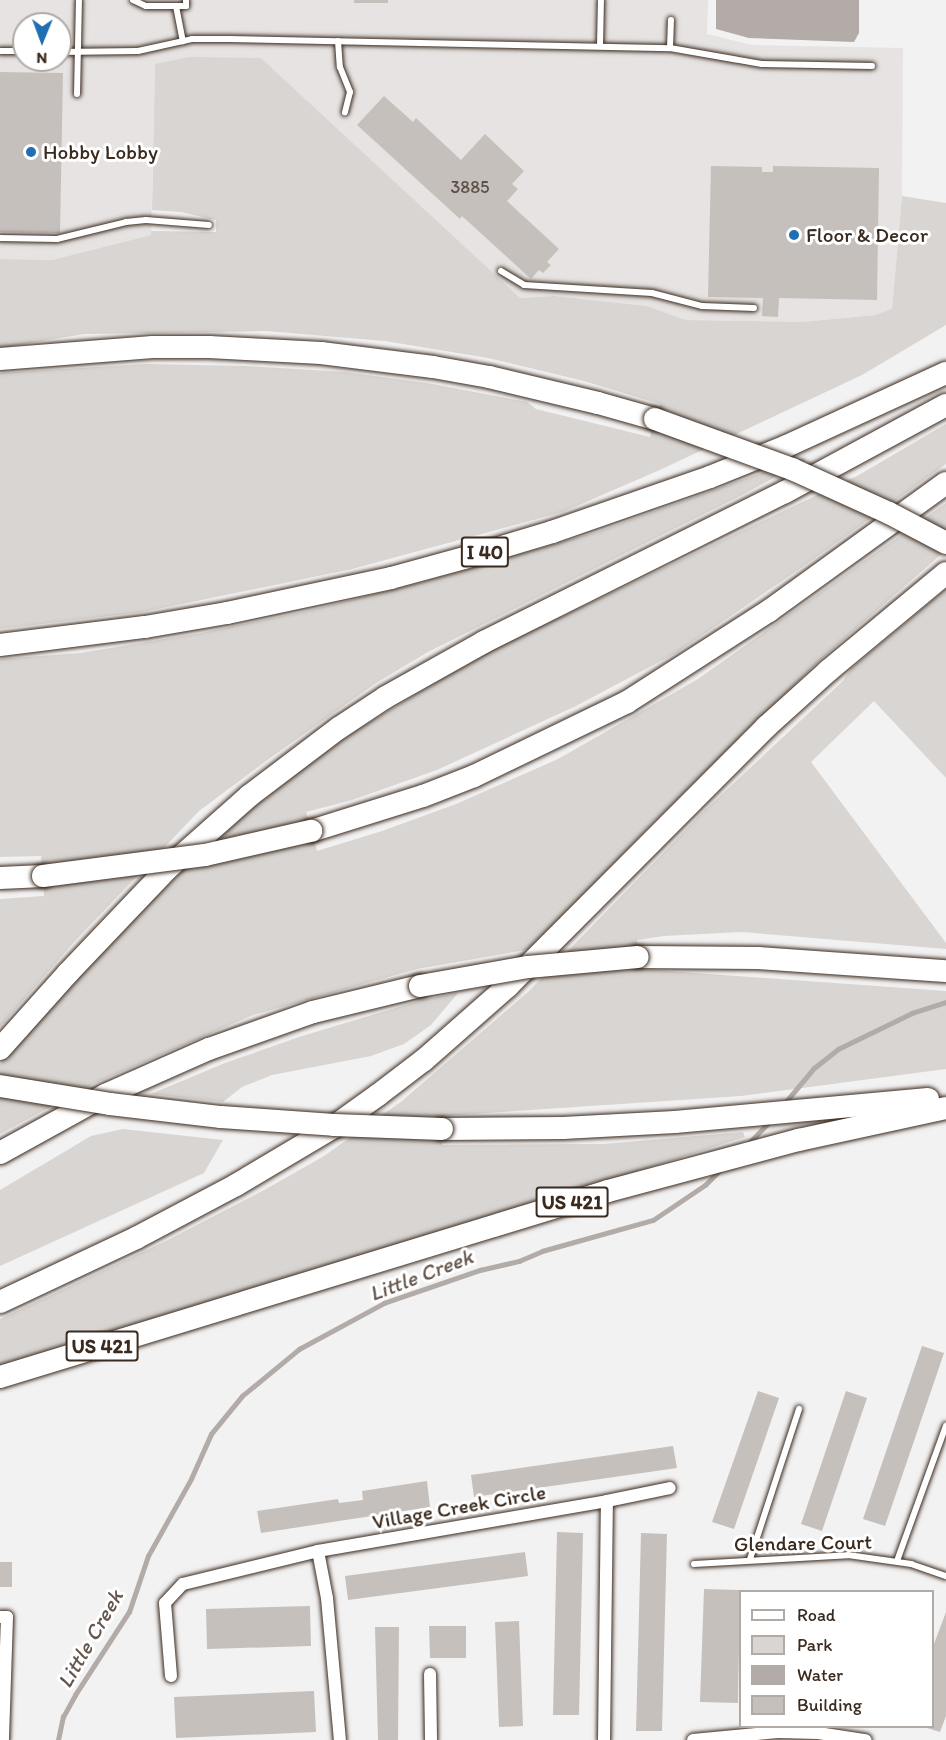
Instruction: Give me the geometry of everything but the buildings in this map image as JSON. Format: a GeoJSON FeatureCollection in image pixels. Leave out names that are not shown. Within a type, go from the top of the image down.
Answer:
{"type":"FeatureCollection","features":[{"type":"Feature","properties":{"kind":"highway"},"geometry":{"type":"LineString","coordinates":[[0,359],[153,347],[209,347],[321,353],[489,377],[598,403],[655,420],[792,469],[889,513],[946,543]]}},
{"type":"Feature","properties":{"kind":"highway","name":"I 40"},"geometry":{"type":"LineString","coordinates":[[0,645],[145,627],[227,613],[391,578],[472,556],[562,529],[710,477],[797,441],[946,373]]}},
{"type":"Feature","properties":{"kind":"highway"},"geometry":{"type":"LineString","coordinates":[[0,1049],[107,930],[168,868],[249,796],[339,728],[386,697],[484,642],[785,492],[946,405]]}},
{"type":"Feature","properties":{"kind":"highway"},"geometry":{"type":"LineString","coordinates":[[0,878],[43,876],[151,864],[311,831],[401,804],[474,776],[627,702],[769,611],[946,483]]}},
{"type":"Feature","properties":{"kind":"highway"},"geometry":{"type":"LineString","coordinates":[[0,1302],[136,1238],[237,1185],[332,1128],[387,1088],[508,986],[766,728],[828,671],[946,573]]}},
{"type":"Feature","properties":{"kind":"highway"},"geometry":{"type":"LineString","coordinates":[[0,1153],[105,1095],[209,1049],[313,1012],[420,986],[528,967],[638,957],[758,958],[946,971]]}},
{"type":"Feature","properties":{"kind":"highway"},"geometry":{"type":"LineString","coordinates":[[0,1086],[99,1102],[221,1117],[334,1125],[442,1129],[553,1128],[663,1123],[946,1097]]}},
{"type":"Feature","properties":{"kind":"highway","name":"US 421"},"geometry":{"type":"LineString","coordinates":[[0,1377],[618,1188],[799,1140],[946,1108]]}},
{"type":"Feature","properties":{"kind":"street","name":"Village Creek Circle"},"geometry":{"type":"LineString","coordinates":[[171,1676],[165,1603],[183,1584],[318,1551],[607,1502],[669,1488]]}},
{"type":"Feature","properties":{"kind":"street"},"geometry":{"type":"LineString","coordinates":[[603,1740],[607,1502]]}},
{"type":"Feature","properties":{"kind":"street"},"geometry":{"type":"LineString","coordinates":[[318,1551],[327,1598],[340,1740]]}},
{"type":"Feature","properties":{"kind":"street"},"geometry":{"type":"LineString","coordinates":[[3,1617],[3,1740]]}},
{"type":"Feature","properties":{"kind":"street"},"geometry":{"type":"LineString","coordinates":[[430,1674],[431,1740]]}},
{"type":"Feature","properties":{"kind":"street"},"geometry":{"type":"LineString","coordinates":[[693,1740],[778,1732],[818,1733],[865,1740]]}},
{"type":"Feature","properties":{"kind":"lane"},"geometry":{"type":"LineString","coordinates":[[77,94],[79,0]]}},
{"type":"Feature","properties":{"kind":"lane"},"geometry":{"type":"LineString","coordinates":[[133,0],[146,6],[186,6],[186,0]]}},
{"type":"Feature","properties":{"kind":"lane"},"geometry":{"type":"LineString","coordinates":[[600,46],[601,0]]}},
{"type":"Feature","properties":{"kind":"lane"},"geometry":{"type":"LineString","coordinates":[[176,6],[183,41]]}},
{"type":"Feature","properties":{"kind":"lane"},"geometry":{"type":"LineString","coordinates":[[670,48],[671,20]]}},
{"type":"Feature","properties":{"kind":"lane"},"geometry":{"type":"LineString","coordinates":[[72,52],[138,51],[202,38],[670,48],[762,64],[872,66]]}},
{"type":"Feature","properties":{"kind":"lane"},"geometry":{"type":"LineString","coordinates":[[338,41],[340,67],[350,92],[345,112]]}},
{"type":"Feature","properties":{"kind":"lane"},"geometry":{"type":"LineString","coordinates":[[0,238],[57,239],[126,222],[146,220],[209,225]]}},
{"type":"Feature","properties":{"kind":"lane"},"geometry":{"type":"LineString","coordinates":[[501,271],[524,285],[652,293],[702,306],[754,308]]}},
{"type":"Feature","properties":{"kind":"lane"},"geometry":{"type":"LineString","coordinates":[[750,1559],[799,1409]]}},
{"type":"Feature","properties":{"kind":"lane"},"geometry":{"type":"LineString","coordinates":[[897,1561],[946,1426]]}},
{"type":"Feature","properties":{"kind":"lane","name":"Glendare Court"},"geometry":{"type":"LineString","coordinates":[[694,1564],[750,1559],[848,1556],[897,1561],[946,1576]]}},
{"type":"Feature","properties":{"kind":"shaded area"},"geometry":{"type":"Polygon","coordinates":[[[0,0],[708,0],[707,34],[752,45],[903,48],[902,196],[892,310],[875,315],[802,322],[686,320],[647,306],[554,296],[519,298],[261,58],[155,64],[151,235],[52,260],[0,259],[0,0]]]}},
{"type":"Feature","properties":{"kind":"green space"},"geometry":{"type":"Polygon","coordinates":[[[189,57],[261,58],[520,298],[554,296],[647,306],[686,320],[802,322],[875,315],[892,309],[902,196],[946,203],[946,325],[862,375],[662,469],[563,512],[352,569],[143,612],[0,629],[0,373],[145,364],[244,366],[345,372],[427,383],[527,402],[536,409],[650,437],[660,404],[584,381],[488,358],[385,341],[266,331],[84,334],[0,348],[0,259],[52,260],[151,235],[151,231],[216,232],[216,220],[181,212],[152,210],[155,64],[189,57]]]}},
{"type":"Feature","properties":{"kind":"green space"},"geometry":{"type":"Polygon","coordinates":[[[946,424],[946,464],[804,566],[676,653],[576,706],[437,770],[352,800],[306,812],[317,851],[382,831],[456,804],[558,759],[698,679],[946,503],[946,550],[820,660],[648,828],[531,949],[417,969],[253,1015],[93,1084],[0,1134],[0,1064],[128,924],[227,828],[332,745],[481,655],[857,476],[946,424]]]}},
{"type":"Feature","properties":{"kind":"green space"},"geometry":{"type":"Polygon","coordinates":[[[803,458],[806,460],[744,494],[428,652],[376,683],[270,758],[199,811],[74,942],[0,1027],[0,899],[44,896],[41,856],[0,857],[0,659],[80,653],[201,633],[307,611],[419,583],[597,532],[803,458]]]}},
{"type":"Feature","properties":{"kind":"green space"},"geometry":{"type":"Polygon","coordinates":[[[946,589],[946,778],[874,701],[811,762],[946,943],[946,949],[742,932],[664,936],[637,940],[639,969],[946,991],[946,1069],[741,1096],[442,1116],[442,1145],[604,1144],[743,1132],[745,1137],[0,1373],[0,1319],[166,1241],[266,1189],[324,1156],[402,1101],[528,992],[702,813],[842,682],[852,668],[946,589]]]}},
{"type":"Feature","properties":{"kind":"green space"},"geometry":{"type":"Polygon","coordinates":[[[458,993],[431,1025],[404,1044],[371,1056],[272,1075],[242,1087],[223,1102],[151,1094],[225,1063],[302,1036],[422,1000],[458,993]]]}},
{"type":"Feature","properties":{"kind":"green space"},"geometry":{"type":"Polygon","coordinates":[[[123,1129],[223,1140],[204,1173],[0,1266],[0,1190],[91,1136],[123,1129]]]}},
{"type":"Feature","properties":{"kind":"water"},"geometry":{"type":"Polygon","coordinates":[[[716,0],[859,0],[859,33],[854,42],[749,38],[716,29],[716,0]]]}},
{"type":"Feature","properties":{"kind":"waterway","name":"Little Creek"},"geometry":{"type":"LineString","coordinates":[[784,1104],[814,1068],[838,1049],[912,1013],[946,1002]]}},
{"type":"Feature","properties":{"kind":"waterway","name":"Little Creek"},"geometry":{"type":"LineString","coordinates":[[746,1146],[769,1122]]}},
{"type":"Feature","properties":{"kind":"waterway","name":"Little Creek"},"geometry":{"type":"LineString","coordinates":[[58,1740],[63,1717],[75,1695],[129,1612],[148,1556],[191,1479],[211,1434],[242,1396],[299,1349],[384,1303],[480,1270],[519,1261],[542,1251],[653,1220],[705,1185],[720,1170]]}},
{"type":"Feature","properties":{"kind":"place","name":"Hobby Lobby"},"geometry":{"type":"Point","coordinates":[31,152]}},
{"type":"Feature","properties":{"kind":"place","name":"Floor & Decor"},"geometry":{"type":"Point","coordinates":[794,235]}}]}
